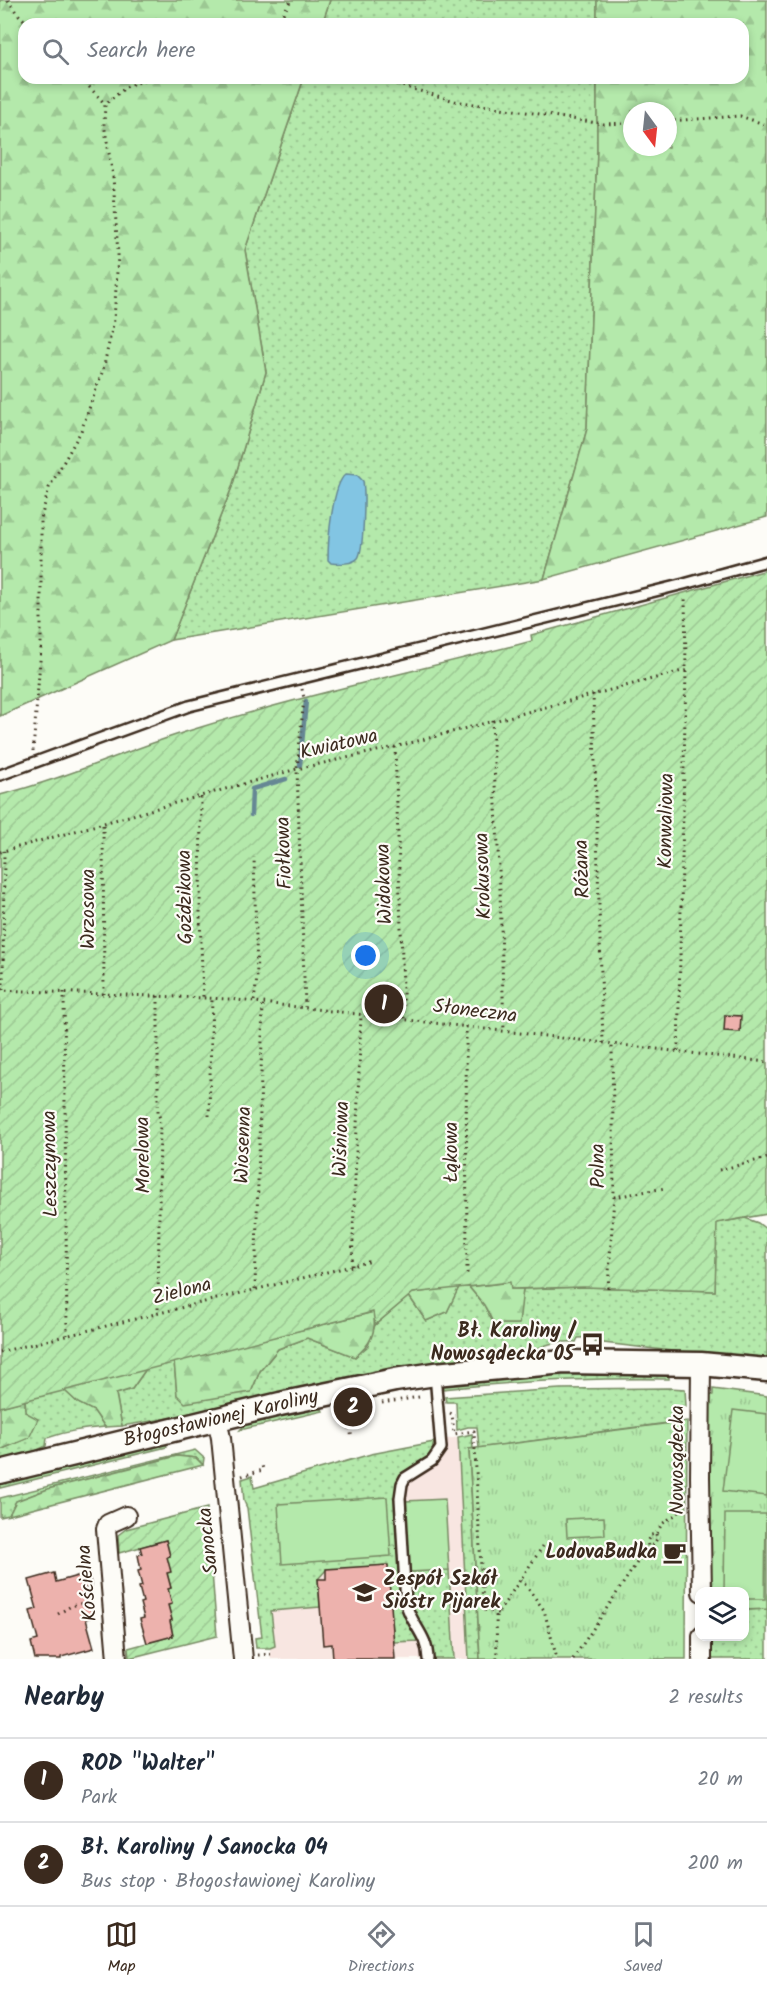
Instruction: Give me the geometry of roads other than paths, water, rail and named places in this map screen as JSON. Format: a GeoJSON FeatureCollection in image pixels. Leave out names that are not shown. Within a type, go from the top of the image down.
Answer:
{"type":"FeatureCollection","features":[{"type":"Feature","properties":{"kind":"street","name":"Błogosławionej Karoliny"},"geometry":{"type":"LineString","coordinates":[[0,1472],[351,1389],[436,1384],[564,1362],[701,1364],[767,1370]]}},
{"type":"Feature","properties":{"kind":"street","name":"Nowosądecka"},"geometry":{"type":"LineString","coordinates":[[701,1364],[702,1587]]}},
{"type":"Feature","properties":{"kind":"street","name":"Sanocka"},"geometry":{"type":"LineString","coordinates":[[217,1419],[251,1657]]}},
{"type":"Feature","properties":{"kind":"street","name":"Kościelna"},"geometry":{"type":"LineString","coordinates":[[117,1659],[106,1528],[108,1524],[126,1516]]}},
{"type":"Feature","properties":{"kind":"street"},"geometry":{"type":"LineString","coordinates":[[702,1641],[702,1659]]}},
{"type":"Feature","properties":{"kind":"lane"},"geometry":{"type":"LineString","coordinates":[[0,775],[189,706],[684,584],[767,561]]}},
{"type":"Feature","properties":{"kind":"lane"},"geometry":{"type":"LineString","coordinates":[[428,1659],[426,1641],[406,1604],[400,1498],[405,1478],[432,1461],[441,1448],[436,1384]]}},
{"type":"Feature","properties":{"kind":"water"},"geometry":{"type":"Polygon","coordinates":[[[346,474],[357,475],[363,481],[362,544],[356,560],[331,563],[328,560],[334,501],[341,480],[346,474]]]}},
{"type":"Feature","properties":{"kind":"waterway"},"geometry":{"type":"LineString","coordinates":[[300,765],[306,701]]}},
{"type":"Feature","properties":{"kind":"waterway"},"geometry":{"type":"LineString","coordinates":[[251,815],[252,789],[286,779]]}},
{"type":"Feature","properties":{"kind":"place","name":"ROD \"Walter\""},"geometry":{"type":"Point","coordinates":[384,1004]}},
{"type":"Feature","properties":{"kind":"place","name":"Bł. Karoliny / Nowosądecka 05"},"geometry":{"type":"Point","coordinates":[592,1344]}},
{"type":"Feature","properties":{"kind":"place","name":"Bł. Karoliny / Sanocka 04"},"geometry":{"type":"Point","coordinates":[353,1407]}},
{"type":"Feature","properties":{"kind":"place","name":"LodovaBudka"},"geometry":{"type":"Point","coordinates":[675,1553]}},
{"type":"Feature","properties":{"kind":"place","name":"Zespół Szkół Sióstr Pijarek"},"geometry":{"type":"Point","coordinates":[365,1592]}}]}
